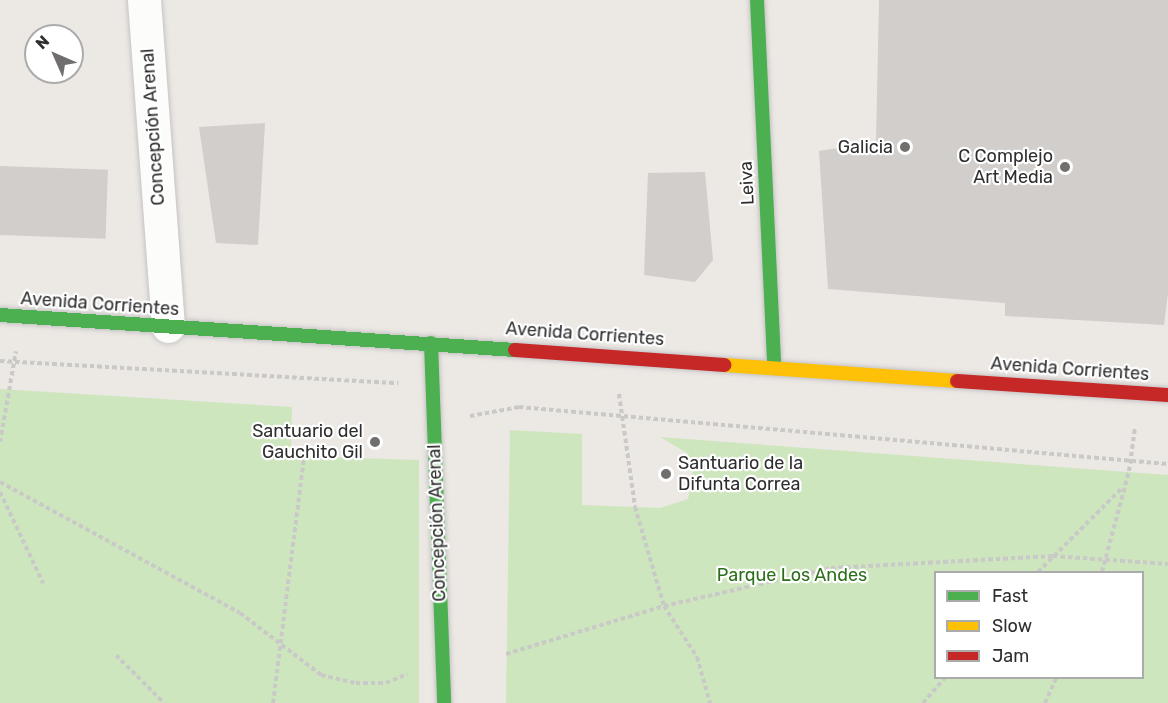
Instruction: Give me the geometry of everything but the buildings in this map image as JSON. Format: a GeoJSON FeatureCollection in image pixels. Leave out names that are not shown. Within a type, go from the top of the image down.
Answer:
{"type":"FeatureCollection","features":[{"type":"Feature","properties":{"kind":"main road","name":"Leiva"},"geometry":{"type":"LineString","coordinates":[[757,0],[774,364]]}},
{"type":"Feature","properties":{"kind":"main road","name":"Avenida Corrientes"},"geometry":{"type":"LineString","coordinates":[[0,315],[774,364],[1168,394]]}},
{"type":"Feature","properties":{"kind":"main road","name":"Concepción Arenal"},"geometry":{"type":"LineString","coordinates":[[431,343],[444,703]]}},
{"type":"Feature","properties":{"kind":"street","name":"Concepción Arenal"},"geometry":{"type":"LineString","coordinates":[[144,0],[168,326]]}},
{"type":"Feature","properties":{"kind":"path"},"geometry":{"type":"LineString","coordinates":[[0,442],[15,361],[19,316]]}},
{"type":"Feature","properties":{"kind":"path"},"geometry":{"type":"LineString","coordinates":[[613,354],[634,507],[664,606],[697,657],[710,703]]}},
{"type":"Feature","properties":{"kind":"path"},"geometry":{"type":"LineString","coordinates":[[0,361],[399,383],[433,423],[519,407],[1168,464]]}},
{"type":"Feature","properties":{"kind":"path"},"geometry":{"type":"LineString","coordinates":[[1103,571],[1108,558],[1131,459],[1139,392]]}},
{"type":"Feature","properties":{"kind":"path"},"geometry":{"type":"LineString","coordinates":[[273,703],[304,456]]}},
{"type":"Feature","properties":{"kind":"path"},"geometry":{"type":"LineString","coordinates":[[0,482],[240,613],[321,675],[356,683],[386,683],[411,672]]}},
{"type":"Feature","properties":{"kind":"path"},"geometry":{"type":"LineString","coordinates":[[1040,571],[1053,555],[1123,487]]}},
{"type":"Feature","properties":{"kind":"path"},"geometry":{"type":"LineString","coordinates":[[0,492],[43,584]]}},
{"type":"Feature","properties":{"kind":"path"},"geometry":{"type":"LineString","coordinates":[[506,654],[664,606],[831,568],[1053,555],[1168,564]]}},
{"type":"Feature","properties":{"kind":"path"},"geometry":{"type":"LineString","coordinates":[[116,655],[164,703]]}},
{"type":"Feature","properties":{"kind":"path"},"geometry":{"type":"LineString","coordinates":[[923,703],[944,679]]}},
{"type":"Feature","properties":{"kind":"path"},"geometry":{"type":"LineString","coordinates":[[1045,703],[1056,679]]}},
{"type":"Feature","properties":{"kind":"green space"},"geometry":{"type":"Polygon","coordinates":[[[0,389],[292,407],[291,456],[419,460],[419,703],[0,703],[0,389]]]}},
{"type":"Feature","properties":{"kind":"green space","name":"Parque Los Andes"},"geometry":{"type":"Polygon","coordinates":[[[510,430],[582,434],[582,505],[660,508],[688,499],[693,475],[687,453],[660,437],[1168,475],[1168,703],[506,703],[510,430]]]}},
{"type":"Feature","properties":{"kind":"traffic: fast"},"geometry":{"type":"LineString","coordinates":[[757,0],[774,364]]}},
{"type":"Feature","properties":{"kind":"traffic: fast"},"geometry":{"type":"LineString","coordinates":[[0,315],[515,350]]}},
{"type":"Feature","properties":{"kind":"traffic: fast"},"geometry":{"type":"LineString","coordinates":[[431,343],[444,703]]}},
{"type":"Feature","properties":{"kind":"traffic: slow"},"geometry":{"type":"LineString","coordinates":[[724,365],[957,381]]}},
{"type":"Feature","properties":{"kind":"traffic: jam"},"geometry":{"type":"LineString","coordinates":[[515,350],[724,365]]}},
{"type":"Feature","properties":{"kind":"traffic: jam"},"geometry":{"type":"LineString","coordinates":[[957,381],[1168,395]]}},
{"type":"Feature","properties":{"kind":"place","name":"Galicia"},"geometry":{"type":"Point","coordinates":[905,147]}},
{"type":"Feature","properties":{"kind":"place","name":"C Complejo Art Media"},"geometry":{"type":"Point","coordinates":[1065,167]}},
{"type":"Feature","properties":{"kind":"place","name":"Santuario del Gauchito Gil"},"geometry":{"type":"Point","coordinates":[375,442]}},
{"type":"Feature","properties":{"kind":"place","name":"Santuario de la Difunta Correa"},"geometry":{"type":"Point","coordinates":[666,474]}}]}
